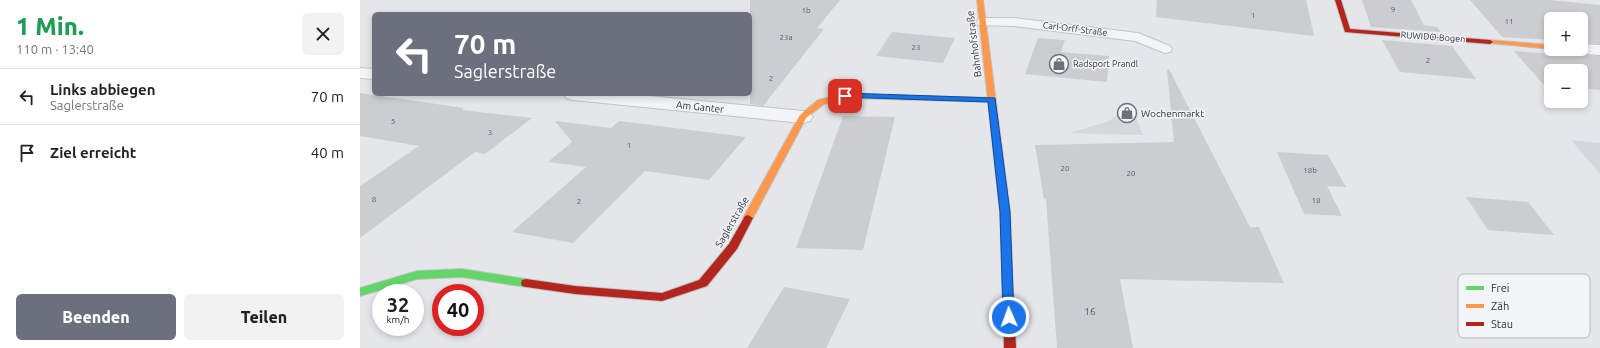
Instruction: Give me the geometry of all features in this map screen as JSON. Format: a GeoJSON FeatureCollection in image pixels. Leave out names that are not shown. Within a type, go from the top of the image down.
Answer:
{"type":"FeatureCollection","features":[{"type":"Feature","properties":{"kind":"street","name":"Bahnhofstraße"},"geometry":{"type":"LineString","coordinates":[[980,0],[1005,212],[1010,348]]}},
{"type":"Feature","properties":{"kind":"street","name":"RUWIDO-Bogen"},"geometry":{"type":"LineString","coordinates":[[1338,0],[1346,31],[1544,46]]}},
{"type":"Feature","properties":{"kind":"street"},"geometry":{"type":"LineString","coordinates":[[1588,49],[1600,50]]}},
{"type":"Feature","properties":{"kind":"street"},"geometry":{"type":"LineString","coordinates":[[360,73],[372,74]]}},
{"type":"Feature","properties":{"kind":"street","name":"Am Ganter"},"geometry":{"type":"LineString","coordinates":[[593,96],[803,117]]}},
{"type":"Feature","properties":{"kind":"street","name":"Saglerstraße"},"geometry":{"type":"LineString","coordinates":[[360,292],[417,275],[462,273],[575,290],[662,297],[703,283],[733,246],[803,117],[821,102],[845,96],[992,100]]}},
{"type":"Feature","properties":{"kind":"lane","name":"Carl-Orff-Straße"},"geometry":{"type":"LineString","coordinates":[[983,22],[1014,22],[1138,37],[1165,49]]}},
{"type":"Feature","properties":{"kind":"shaded area","name":"Wochenmarkt"},"geometry":{"type":"Polygon","coordinates":[[[1131,105],[1143,135],[1070,133],[1109,121],[1131,105]]]}},
{"type":"Feature","properties":{"kind":"shaded area"},"geometry":{"type":"Polygon","coordinates":[[[1571,140],[1600,143],[1600,174],[1571,140]]]}},
{"type":"Feature","properties":{"kind":"building"},"geometry":{"type":"Polygon","coordinates":[[[750,0],[840,0],[817,28],[824,29],[763,106],[750,104],[750,96],[752,96],[752,12],[750,12],[750,0]]]}},
{"type":"Feature","properties":{"kind":"building"},"geometry":{"type":"Polygon","coordinates":[[[1157,0],[1306,0],[1314,36],[1156,17],[1157,0]]]}},
{"type":"Feature","properties":{"kind":"building"},"geometry":{"type":"Polygon","coordinates":[[[1362,0],[1411,0],[1424,25],[1437,27],[1441,32],[1371,27],[1362,0]]]}},
{"type":"Feature","properties":{"kind":"building"},"geometry":{"type":"Polygon","coordinates":[[[1470,0],[1550,0],[1600,5],[1600,44],[1588,43],[1588,12],[1544,12],[1544,40],[1502,37],[1470,0]]]}},
{"type":"Feature","properties":{"kind":"building"},"geometry":{"type":"Polygon","coordinates":[[[892,32],[955,38],[943,63],[876,56],[892,32]]]}},
{"type":"Feature","properties":{"kind":"building"},"geometry":{"type":"Polygon","coordinates":[[[1038,38],[1065,40],[1061,52],[1109,56],[1107,82],[1025,74],[1038,38]]]}},
{"type":"Feature","properties":{"kind":"building"},"geometry":{"type":"Polygon","coordinates":[[[1382,40],[1452,46],[1476,79],[1400,72],[1382,40]]]}},
{"type":"Feature","properties":{"kind":"building"},"geometry":{"type":"Polygon","coordinates":[[[1514,51],[1544,53],[1544,56],[1600,56],[1600,90],[1588,89],[1588,64],[1544,64],[1543,84],[1514,51]]]}},
{"type":"Feature","properties":{"kind":"building"},"geometry":{"type":"Polygon","coordinates":[[[1169,69],[1250,227],[1259,227],[1284,283],[1120,279],[1133,348],[1057,348],[1046,199],[1044,199],[1035,145],[1174,142],[1167,70],[1169,69]]]}},
{"type":"Feature","properties":{"kind":"building"},"geometry":{"type":"Polygon","coordinates":[[[360,93],[372,95],[372,96],[464,108],[462,110],[532,118],[485,154],[475,152],[360,238],[360,186],[419,146],[360,136],[360,93]]]}},
{"type":"Feature","properties":{"kind":"building"},"geometry":{"type":"Polygon","coordinates":[[[843,116],[895,117],[863,250],[796,248],[843,116]]]}},
{"type":"Feature","properties":{"kind":"building"},"geometry":{"type":"Polygon","coordinates":[[[555,121],[611,128],[619,121],[746,137],[709,180],[645,171],[573,243],[512,232],[586,167],[548,162],[572,142],[555,121]]]}},
{"type":"Feature","properties":{"kind":"building"},"geometry":{"type":"Polygon","coordinates":[[[1277,152],[1328,155],[1346,187],[1327,186],[1342,216],[1304,214],[1277,152]]]}},
{"type":"Feature","properties":{"kind":"building"},"geometry":{"type":"Polygon","coordinates":[[[1466,197],[1528,202],[1554,235],[1488,230],[1466,197]]]}},
{"type":"Feature","properties":{"kind":"building"},"geometry":{"type":"Polygon","coordinates":[[[784,287],[850,299],[826,348],[747,348],[784,287]]]}},
{"type":"Feature","properties":{"kind":"traffic: fast"},"geometry":{"type":"LineString","coordinates":[[847,96],[992,100]]}},
{"type":"Feature","properties":{"kind":"traffic: fast"},"geometry":{"type":"LineString","coordinates":[[360,292],[417,275],[462,273],[526,283]]}},
{"type":"Feature","properties":{"kind":"traffic: slow"},"geometry":{"type":"LineString","coordinates":[[980,0],[1005,212],[1008,290]]}},
{"type":"Feature","properties":{"kind":"traffic: slow"},"geometry":{"type":"LineString","coordinates":[[1490,42],[1544,46]]}},
{"type":"Feature","properties":{"kind":"traffic: slow"},"geometry":{"type":"LineString","coordinates":[[748,218],[803,117],[821,102],[847,96]]}},
{"type":"Feature","properties":{"kind":"traffic: jam"},"geometry":{"type":"LineString","coordinates":[[1338,0],[1347,31],[1490,42]]}},
{"type":"Feature","properties":{"kind":"traffic: jam"},"geometry":{"type":"LineString","coordinates":[[526,283],[575,290],[662,297],[703,283],[733,246],[748,218]]}},
{"type":"Feature","properties":{"kind":"traffic: jam"},"geometry":{"type":"LineString","coordinates":[[1008,290],[1010,348]]}},
{"type":"Feature","properties":{"kind":"place","name":"Radsport Prandl"},"geometry":{"type":"Point","coordinates":[1059,64]}},
{"type":"Feature","properties":{"kind":"place","name":"Wochenmarkt"},"geometry":{"type":"Point","coordinates":[1127,113]}},
{"type":"Feature","properties":{"kind":"route"},"geometry":{"type":"LineString","coordinates":[[845,96],[992,100],[1005,212],[1009,317]]}}]}
